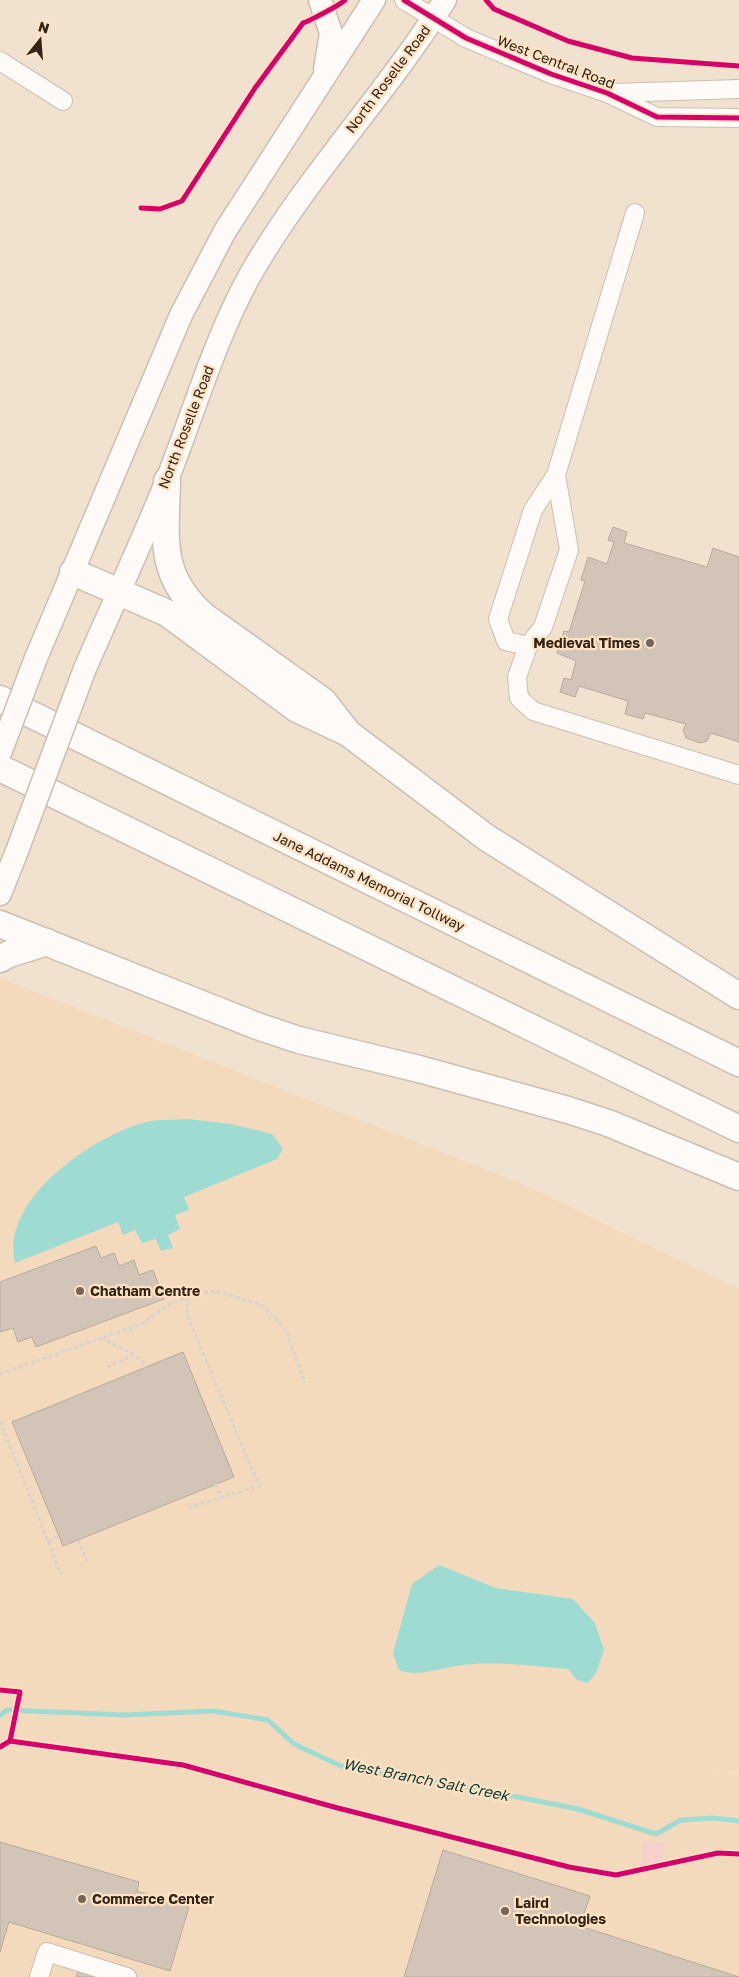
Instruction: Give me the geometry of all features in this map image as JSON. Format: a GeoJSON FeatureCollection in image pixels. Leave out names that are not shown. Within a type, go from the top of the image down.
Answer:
{"type":"FeatureCollection","features":[{"type":"Feature","properties":{"kind":"highway"},"geometry":{"type":"LineString","coordinates":[[167,481],[166,540],[168,562],[175,583],[188,602],[204,616],[323,701],[348,733]]}},
{"type":"Feature","properties":{"kind":"highway"},"geometry":{"type":"LineString","coordinates":[[73,572],[167,612],[297,709],[348,733],[486,838],[739,996]]}},
{"type":"Feature","properties":{"kind":"highway","name":"Jane Addams Memorial Tollway"},"geometry":{"type":"LineString","coordinates":[[0,699],[739,1063]]}},
{"type":"Feature","properties":{"kind":"highway"},"geometry":{"type":"LineString","coordinates":[[0,768],[739,1129]]}},
{"type":"Feature","properties":{"kind":"highway"},"geometry":{"type":"LineString","coordinates":[[0,924],[257,1026],[299,1040],[419,1069],[608,1123],[739,1177]]}},
{"type":"Feature","properties":{"kind":"highway"},"geometry":{"type":"LineString","coordinates":[[0,959],[9,954],[47,942]]}},
{"type":"Feature","properties":{"kind":"main road"},"geometry":{"type":"LineString","coordinates":[[320,0],[331,33],[324,75]]}},
{"type":"Feature","properties":{"kind":"main road"},"geometry":{"type":"LineString","coordinates":[[0,753],[36,658],[181,315],[225,230],[374,0]]}},
{"type":"Feature","properties":{"kind":"main road","name":"North Roselle Road"},"geometry":{"type":"LineString","coordinates":[[0,894],[84,671],[167,481],[219,341],[249,278],[270,241],[301,196],[433,19],[445,0]]}},
{"type":"Feature","properties":{"kind":"street","name":"West Central Road"},"geometry":{"type":"LineString","coordinates":[[404,0],[466,38],[551,74],[607,93],[657,117],[739,118]]}},
{"type":"Feature","properties":{"kind":"street"},"geometry":{"type":"LineString","coordinates":[[0,61],[64,101]]}},
{"type":"Feature","properties":{"kind":"street","name":"West Central Road"},"geometry":{"type":"LineString","coordinates":[[607,93],[739,89]]}},
{"type":"Feature","properties":{"kind":"street"},"geometry":{"type":"LineString","coordinates":[[528,646],[506,640],[498,619],[533,510],[556,475],[635,213]]}},
{"type":"Feature","properties":{"kind":"street"},"geometry":{"type":"LineString","coordinates":[[556,475],[569,550],[543,627],[528,646],[517,677],[519,698],[533,711],[739,775]]}},
{"type":"Feature","properties":{"kind":"street"},"geometry":{"type":"LineString","coordinates":[[39,1977],[47,1952],[127,1977]]}},
{"type":"Feature","properties":{"kind":"path"},"geometry":{"type":"LineString","coordinates":[[0,1374],[142,1324],[168,1305],[187,1297],[215,1291],[259,1304],[274,1316],[286,1332],[305,1383]]}},
{"type":"Feature","properties":{"kind":"path"},"geometry":{"type":"LineString","coordinates":[[187,1297],[187,1315],[259,1486],[190,1507]]}},
{"type":"Feature","properties":{"kind":"path"},"geometry":{"type":"LineString","coordinates":[[101,1338],[141,1359],[144,1368]]}},
{"type":"Feature","properties":{"kind":"path"},"geometry":{"type":"LineString","coordinates":[[107,1367],[134,1355]]}},
{"type":"Feature","properties":{"kind":"path"},"geometry":{"type":"LineString","coordinates":[[0,1421],[61,1574]]}},
{"type":"Feature","properties":{"kind":"path"},"geometry":{"type":"LineString","coordinates":[[215,1484],[222,1497]]}},
{"type":"Feature","properties":{"kind":"path"},"geometry":{"type":"LineString","coordinates":[[49,1542],[58,1536]]}},
{"type":"Feature","properties":{"kind":"path"},"geometry":{"type":"LineString","coordinates":[[78,1540],[88,1564]]}},
{"type":"Feature","properties":{"kind":"shaded area"},"geometry":{"type":"Polygon","coordinates":[[[0,978],[520,1183],[739,1289],[739,1773],[716,1771],[739,1775],[739,1977],[0,1977],[0,978]]]}},
{"type":"Feature","properties":{"kind":"shaded area"},"geometry":{"type":"Polygon","coordinates":[[[642,1841],[665,1843],[662,1864],[640,1869],[642,1841]]]}},
{"type":"Feature","properties":{"kind":"water"},"geometry":{"type":"Polygon","coordinates":[[[188,1119],[231,1124],[272,1134],[283,1149],[277,1159],[184,1197],[189,1210],[175,1215],[180,1229],[168,1235],[173,1248],[161,1251],[156,1239],[142,1243],[135,1230],[123,1235],[118,1222],[15,1263],[14,1239],[21,1216],[35,1195],[54,1175],[76,1157],[99,1142],[122,1131],[147,1122],[188,1119]]]}},
{"type":"Feature","properties":{"kind":"water"},"geometry":{"type":"Polygon","coordinates":[[[439,1565],[496,1588],[573,1599],[595,1623],[604,1650],[596,1673],[588,1683],[577,1680],[568,1669],[516,1664],[463,1665],[415,1673],[399,1670],[393,1653],[412,1584],[439,1565]]]}},
{"type":"Feature","properties":{"kind":"building","name":"Medieval Times"},"geometry":{"type":"Polygon","coordinates":[[[613,527],[627,532],[624,543],[707,567],[713,548],[739,557],[739,742],[711,733],[707,741],[700,743],[686,738],[683,730],[686,724],[645,713],[643,719],[625,714],[628,701],[579,686],[575,697],[560,692],[564,678],[571,680],[576,661],[557,653],[564,631],[569,632],[585,581],[581,580],[588,557],[607,564],[614,542],[608,540],[613,527]]]}},
{"type":"Feature","properties":{"kind":"building","name":"Chatham Centre"},"geometry":{"type":"Polygon","coordinates":[[[96,1246],[101,1258],[114,1253],[119,1266],[134,1260],[139,1275],[153,1270],[164,1299],[36,1347],[32,1337],[18,1342],[13,1328],[0,1332],[0,1282],[96,1246]]]}},
{"type":"Feature","properties":{"kind":"building"},"geometry":{"type":"Polygon","coordinates":[[[183,1352],[234,1477],[63,1546],[12,1422],[183,1352]]]}},
{"type":"Feature","properties":{"kind":"building","name":"Commerce Center"},"geometry":{"type":"Polygon","coordinates":[[[0,1842],[139,1882],[137,1891],[189,1907],[170,1971],[9,1922],[0,1952],[0,1842]]]}},
{"type":"Feature","properties":{"kind":"building","name":"Laird Technologies"},"geometry":{"type":"Polygon","coordinates":[[[443,1850],[590,1896],[580,1926],[739,1977],[404,1977],[443,1850]]]}},
{"type":"Feature","properties":{"kind":"building"},"geometry":{"type":"Polygon","coordinates":[[[79,1969],[105,1977],[76,1977],[79,1969]]]}},
{"type":"Feature","properties":{"kind":"waterway","name":"West Branch Salt Creek"},"geometry":{"type":"LineString","coordinates":[[0,1715],[7,1710],[124,1715],[213,1711],[268,1720],[294,1744],[341,1766],[422,1781],[462,1786],[578,1809],[656,1834],[681,1820],[714,1818],[739,1821]]}},
{"type":"Feature","properties":{"kind":"cycle path"},"geometry":{"type":"LineString","coordinates":[[141,208],[160,209],[182,201],[255,88],[303,23],[345,0]]}},
{"type":"Feature","properties":{"kind":"cycle path"},"geometry":{"type":"LineString","coordinates":[[404,0],[466,38],[551,74],[607,93],[657,117],[739,118]]}},
{"type":"Feature","properties":{"kind":"cycle path"},"geometry":{"type":"LineString","coordinates":[[486,0],[494,9],[568,41],[632,58],[739,66]]}},
{"type":"Feature","properties":{"kind":"cycle path"},"geometry":{"type":"LineString","coordinates":[[0,1690],[20,1692],[10,1741]]}},
{"type":"Feature","properties":{"kind":"cycle path"},"geometry":{"type":"LineString","coordinates":[[0,1747],[10,1741],[183,1765],[334,1807],[569,1867],[616,1875],[718,1853],[739,1854]]}},
{"type":"Feature","properties":{"kind":"place","name":"Medieval Times"},"geometry":{"type":"Point","coordinates":[650,643]}},
{"type":"Feature","properties":{"kind":"place","name":"Chatham Centre"},"geometry":{"type":"Point","coordinates":[80,1291]}},
{"type":"Feature","properties":{"kind":"place","name":"Commerce Center"},"geometry":{"type":"Point","coordinates":[82,1899]}},
{"type":"Feature","properties":{"kind":"place","name":"Laird Technologies"},"geometry":{"type":"Point","coordinates":[505,1911]}}]}
